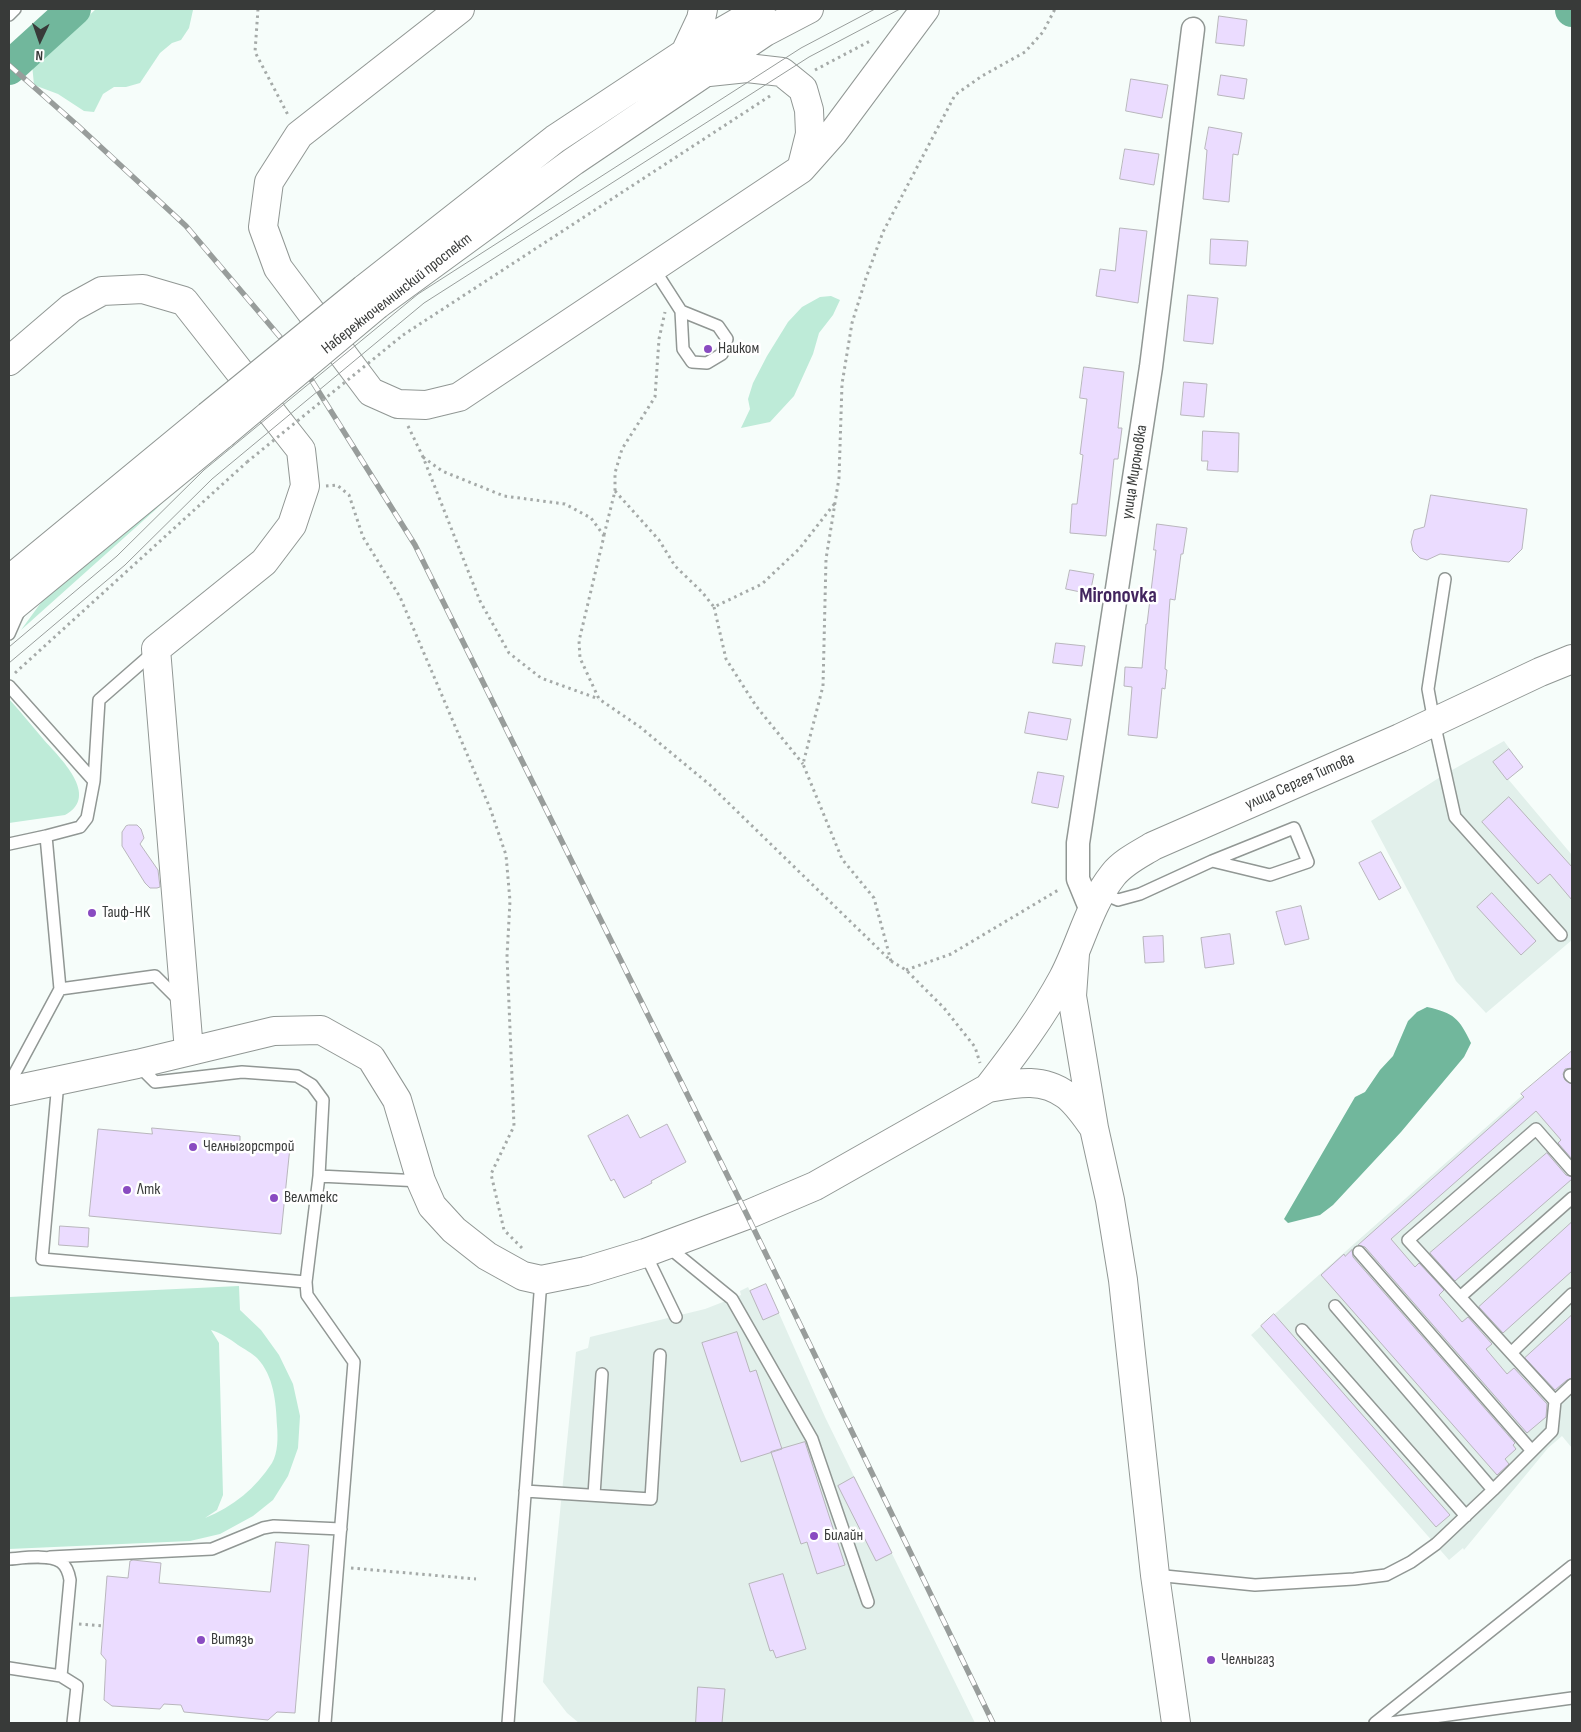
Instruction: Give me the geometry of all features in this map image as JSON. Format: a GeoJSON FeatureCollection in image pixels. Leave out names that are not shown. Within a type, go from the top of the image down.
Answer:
{"type":"FeatureCollection","features":[{"type":"Feature","properties":{"kind":"main road"},"geometry":{"type":"LineString","coordinates":[[460,9],[299,135],[269,182],[263,227],[278,268],[371,392],[398,404],[426,405],[459,396],[654,269],[801,169],[833,133],[925,9]]}},
{"type":"Feature","properties":{"kind":"main road"},"geometry":{"type":"LineString","coordinates":[[685,53],[701,19],[703,9]]}},
{"type":"Feature","properties":{"kind":"main road","name":"Набережночелнинский проспект"},"geometry":{"type":"LineString","coordinates":[[9,610],[19,586],[370,297],[555,139],[685,53],[761,9]]}},
{"type":"Feature","properties":{"kind":"main road","name":"Набережночелнинский проспект"},"geometry":{"type":"LineString","coordinates":[[370,297],[765,32],[809,9]]}},
{"type":"Feature","properties":{"kind":"main road"},"geometry":{"type":"LineString","coordinates":[[706,72],[747,68],[782,72],[803,89],[810,110],[810,134],[801,169]]}},
{"type":"Feature","properties":{"kind":"main road"},"geometry":{"type":"LineString","coordinates":[[9,361],[71,308],[102,291],[143,289],[184,301],[301,450],[305,486],[292,525],[264,562],[156,649],[189,1051]]}},
{"type":"Feature","properties":{"kind":"main road","name":"улица Сергея Титова"},"geometry":{"type":"LineString","coordinates":[[1075,954],[1080,937],[1096,903],[1114,874],[1153,846],[1400,738],[1540,672],[1572,659]]}},
{"type":"Feature","properties":{"kind":"main road"},"geometry":{"type":"LineString","coordinates":[[988,1088],[1015,1054],[1044,1010],[1075,954]]}},
{"type":"Feature","properties":{"kind":"main road"},"geometry":{"type":"LineString","coordinates":[[1075,954],[1072,996],[1094,1128],[1110,1200],[1123,1280],[1155,1575],[1176,1723]]}},
{"type":"Feature","properties":{"kind":"main road"},"geometry":{"type":"LineString","coordinates":[[9,1091],[137,1064],[274,1031],[321,1030],[372,1058],[398,1100],[421,1181],[432,1206],[454,1230],[487,1256],[532,1278],[586,1271],[656,1249],[747,1215],[815,1186],[988,1088],[1014,1083],[1040,1082],[1067,1095],[1094,1128]]}},
{"type":"Feature","properties":{"kind":"street","name":"улица Мироновка"},"geometry":{"type":"LineString","coordinates":[[1096,903],[1078,879],[1078,843],[1151,367],[1193,29]]}},
{"type":"Feature","properties":{"kind":"lane"},"geometry":{"type":"LineString","coordinates":[[9,15],[15,9]]}},
{"type":"Feature","properties":{"kind":"lane"},"geometry":{"type":"LineString","coordinates":[[654,269],[681,311],[683,349],[692,362],[707,363],[722,354],[727,340],[718,326],[681,311]]}},
{"type":"Feature","properties":{"kind":"lane"},"geometry":{"type":"LineString","coordinates":[[1445,579],[1428,690],[1455,816],[1561,935]]}},
{"type":"Feature","properties":{"kind":"lane"},"geometry":{"type":"LineString","coordinates":[[9,634],[17,615],[19,586]]}},
{"type":"Feature","properties":{"kind":"lane"},"geometry":{"type":"LineString","coordinates":[[9,844],[80,827],[87,818],[94,781],[99,700],[156,649]]}},
{"type":"Feature","properties":{"kind":"lane"},"geometry":{"type":"LineString","coordinates":[[9,686],[94,781]]}},
{"type":"Feature","properties":{"kind":"lane"},"geometry":{"type":"LineString","coordinates":[[1096,903],[1140,894],[1212,861],[1294,828],[1308,862],[1270,874],[1212,861]]}},
{"type":"Feature","properties":{"kind":"lane"},"geometry":{"type":"LineString","coordinates":[[9,1084],[60,989],[46,836]]}},
{"type":"Feature","properties":{"kind":"lane"},"geometry":{"type":"LineString","coordinates":[[60,989],[155,976],[184,1006]]}},
{"type":"Feature","properties":{"kind":"lane"},"geometry":{"type":"LineString","coordinates":[[137,1064],[156,1082],[242,1072],[297,1076],[312,1085],[323,1100],[319,1176],[306,1282],[307,1295],[354,1362],[324,1723]]}},
{"type":"Feature","properties":{"kind":"lane"},"geometry":{"type":"LineString","coordinates":[[58,1081],[42,1259],[306,1282]]}},
{"type":"Feature","properties":{"kind":"lane"},"geometry":{"type":"LineString","coordinates":[[1555,1401],[1408,1240],[1536,1129],[1572,1170]]}},
{"type":"Feature","properties":{"kind":"lane"},"geometry":{"type":"LineString","coordinates":[[319,1176],[421,1181]]}},
{"type":"Feature","properties":{"kind":"lane"},"geometry":{"type":"LineString","coordinates":[[1460,1297],[1572,1198]]}},
{"type":"Feature","properties":{"kind":"lane"},"geometry":{"type":"LineString","coordinates":[[656,1249],[676,1317]]}},
{"type":"Feature","properties":{"kind":"lane"},"geometry":{"type":"LineString","coordinates":[[656,1249],[732,1299],[812,1439],[868,1602]]}},
{"type":"Feature","properties":{"kind":"lane"},"geometry":{"type":"LineString","coordinates":[[1359,1252],[1532,1451]]}},
{"type":"Feature","properties":{"kind":"lane"},"geometry":{"type":"LineString","coordinates":[[508,1723],[525,1491],[532,1278]]}},
{"type":"Feature","properties":{"kind":"lane"},"geometry":{"type":"LineString","coordinates":[[1511,1353],[1572,1294]]}},
{"type":"Feature","properties":{"kind":"lane"},"geometry":{"type":"LineString","coordinates":[[1335,1306],[1493,1490]]}},
{"type":"Feature","properties":{"kind":"lane"},"geometry":{"type":"LineString","coordinates":[[1302,1330],[1466,1516]]}},
{"type":"Feature","properties":{"kind":"lane"},"geometry":{"type":"LineString","coordinates":[[525,1491],[652,1499],[660,1355]]}},
{"type":"Feature","properties":{"kind":"lane"},"geometry":{"type":"LineString","coordinates":[[594,1495],[602,1374]]}},
{"type":"Feature","properties":{"kind":"lane"},"geometry":{"type":"LineString","coordinates":[[1155,1575],[1255,1585],[1354,1579],[1386,1574],[1411,1562],[1436,1544],[1552,1431],[1555,1401],[1572,1385]]}},
{"type":"Feature","properties":{"kind":"lane"},"geometry":{"type":"LineString","coordinates":[[9,1558],[50,1558],[212,1549],[263,1528],[274,1526],[341,1529]]}},
{"type":"Feature","properties":{"kind":"lane"},"geometry":{"type":"LineString","coordinates":[[50,1558],[62,1562],[70,1580],[61,1676]]}},
{"type":"Feature","properties":{"kind":"lane"},"geometry":{"type":"LineString","coordinates":[[1375,1723],[1572,1566]]}},
{"type":"Feature","properties":{"kind":"lane"},"geometry":{"type":"LineString","coordinates":[[9,1668],[61,1676],[77,1686],[74,1723]]}},
{"type":"Feature","properties":{"kind":"lane"},"geometry":{"type":"LineString","coordinates":[[1390,1723],[1572,1698]]}},
{"type":"Feature","properties":{"kind":"path"},"geometry":{"type":"LineString","coordinates":[[258,9],[255,52],[299,135]]}},
{"type":"Feature","properties":{"kind":"path"},"geometry":{"type":"LineString","coordinates":[[803,764],[823,686],[826,559],[839,478],[842,384],[852,323],[866,278],[883,232],[955,95],[982,76],[1025,52],[1043,32],[1055,9]]}},
{"type":"Feature","properties":{"kind":"path"},"geometry":{"type":"LineString","coordinates":[[9,679],[247,462],[402,335],[794,81],[878,37]]}},
{"type":"Feature","properties":{"kind":"path"},"geometry":{"type":"LineString","coordinates":[[599,699],[580,658],[579,641],[615,491],[615,473],[622,449],[655,397],[659,339],[669,292]]}},
{"type":"Feature","properties":{"kind":"path"},"geometry":{"type":"LineString","coordinates":[[398,404],[423,457],[480,601],[509,654],[540,678],[599,699],[640,727],[710,785],[891,961],[906,970],[944,1008],[975,1047],[988,1088]]}},
{"type":"Feature","properties":{"kind":"path"},"geometry":{"type":"LineString","coordinates":[[423,457],[442,471],[504,496],[564,504],[591,518],[604,536]]}},
{"type":"Feature","properties":{"kind":"path"},"geometry":{"type":"LineString","coordinates":[[305,486],[337,486],[348,495],[363,537],[400,597],[490,808],[506,855],[510,901],[507,956],[514,1126],[491,1174],[504,1230],[526,1251],[532,1278]]}},
{"type":"Feature","properties":{"kind":"path"},"geometry":{"type":"LineString","coordinates":[[615,491],[659,540],[675,566],[702,592],[714,608],[726,659],[756,706],[803,764],[842,859],[874,898],[891,961]]}},
{"type":"Feature","properties":{"kind":"path"},"geometry":{"type":"LineString","coordinates":[[714,608],[762,584],[799,549],[835,502]]}},
{"type":"Feature","properties":{"kind":"path"},"geometry":{"type":"LineString","coordinates":[[906,970],[951,954],[1078,879]]}},
{"type":"Feature","properties":{"kind":"path"},"geometry":{"type":"LineString","coordinates":[[338,1567],[430,1576],[476,1578]]}},
{"type":"Feature","properties":{"kind":"path"},"geometry":{"type":"LineString","coordinates":[[66,1623],[103,1626]]}},
{"type":"Feature","properties":{"kind":"shaded area"},"geometry":{"type":"Polygon","coordinates":[[[96,9],[194,9],[189,28],[181,40],[172,43],[160,53],[140,83],[126,87],[114,87],[103,94],[94,112],[84,111],[58,94],[34,85],[32,64],[56,46],[96,9]]]}},
{"type":"Feature","properties":{"kind":"shaded area"},"geometry":{"type":"Polygon","coordinates":[[[831,296],[840,300],[833,315],[819,333],[813,354],[794,396],[770,422],[741,428],[750,409],[748,399],[753,383],[788,322],[802,307],[820,297],[831,296]]]}},
{"type":"Feature","properties":{"kind":"shaded area"},"geometry":{"type":"Polygon","coordinates":[[[226,441],[154,511],[21,630],[48,593],[226,441]]]}},
{"type":"Feature","properties":{"kind":"shaded area"},"geometry":{"type":"Polygon","coordinates":[[[9,699],[59,756],[74,777],[78,787],[79,798],[75,807],[65,815],[9,823],[9,699]]]}},
{"type":"Feature","properties":{"kind":"shaded area"},"geometry":{"type":"Polygon","coordinates":[[[1504,741],[1523,767],[1508,779],[1572,855],[1572,940],[1486,1013],[1456,981],[1371,821],[1445,774],[1504,741]]]}},
{"type":"Feature","properties":{"kind":"shaded area"},"geometry":{"type":"Polygon","coordinates":[[[1427,1007],[1450,1014],[1459,1022],[1471,1043],[1464,1057],[1401,1132],[1333,1205],[1320,1215],[1288,1223],[1284,1219],[1355,1097],[1365,1092],[1380,1070],[1393,1056],[1408,1021],[1417,1012],[1427,1007]]]}},
{"type":"Feature","properties":{"kind":"shaded area"},"geometry":{"type":"Polygon","coordinates":[[[1569,1054],[1572,1057],[1572,1448],[1562,1436],[1548,1448],[1464,1550],[1463,1548],[1449,1560],[1251,1335],[1569,1054]]]}},
{"type":"Feature","properties":{"kind":"shaded area"},"geometry":{"type":"Polygon","coordinates":[[[766,1284],[825,1417],[975,1723],[579,1723],[567,1713],[543,1682],[576,1352],[588,1348],[590,1337],[705,1309],[741,1295],[740,1291],[748,1287],[750,1291],[766,1284]]]}},
{"type":"Feature","properties":{"kind":"shaded area"},"geometry":{"type":"Polygon","coordinates":[[[239,1286],[240,1310],[261,1330],[279,1355],[293,1384],[300,1416],[298,1448],[288,1476],[273,1500],[253,1516],[220,1534],[190,1541],[9,1549],[9,1297],[239,1286]],[[211,1330],[219,1343],[223,1495],[217,1510],[205,1518],[215,1514],[243,1496],[259,1481],[274,1459],[277,1440],[276,1408],[273,1390],[263,1365],[253,1354],[225,1336],[211,1330]]]}},
{"type":"Feature","properties":{"kind":"building"},"geometry":{"type":"Polygon","coordinates":[[[1219,16],[1247,20],[1244,46],[1216,43],[1219,16]]]}},
{"type":"Feature","properties":{"kind":"building"},"geometry":{"type":"Polygon","coordinates":[[[1221,75],[1247,79],[1244,99],[1218,95],[1221,75]]]}},
{"type":"Feature","properties":{"kind":"building"},"geometry":{"type":"Polygon","coordinates":[[[1131,79],[1168,85],[1162,118],[1126,111],[1131,79]]]}},
{"type":"Feature","properties":{"kind":"building"},"geometry":{"type":"Polygon","coordinates":[[[1209,127],[1242,133],[1238,155],[1233,154],[1229,202],[1203,199],[1207,150],[1205,149],[1209,127]]]}},
{"type":"Feature","properties":{"kind":"building"},"geometry":{"type":"Polygon","coordinates":[[[1125,149],[1159,154],[1154,185],[1120,179],[1125,149]]]}},
{"type":"Feature","properties":{"kind":"building"},"geometry":{"type":"Polygon","coordinates":[[[1120,228],[1147,231],[1138,303],[1096,296],[1100,269],[1115,271],[1120,228]]]}},
{"type":"Feature","properties":{"kind":"building"},"geometry":{"type":"Polygon","coordinates":[[[1211,239],[1248,241],[1246,266],[1210,264],[1211,239]]]}},
{"type":"Feature","properties":{"kind":"building"},"geometry":{"type":"Polygon","coordinates":[[[1188,295],[1218,298],[1213,344],[1184,341],[1188,295]]]}},
{"type":"Feature","properties":{"kind":"building"},"geometry":{"type":"Polygon","coordinates":[[[1084,367],[1124,372],[1118,428],[1122,428],[1118,459],[1114,459],[1106,536],[1070,533],[1072,504],[1077,504],[1083,455],[1080,454],[1087,399],[1080,398],[1084,367]]]}},
{"type":"Feature","properties":{"kind":"building"},"geometry":{"type":"Polygon","coordinates":[[[1184,382],[1207,384],[1204,417],[1181,415],[1184,382]]]}},
{"type":"Feature","properties":{"kind":"building"},"geometry":{"type":"Polygon","coordinates":[[[1203,431],[1239,433],[1238,472],[1207,470],[1208,461],[1202,461],[1203,431]]]}},
{"type":"Feature","properties":{"kind":"building"},"geometry":{"type":"Polygon","coordinates":[[[1431,495],[1527,509],[1522,549],[1509,562],[1440,554],[1427,560],[1420,558],[1413,551],[1411,542],[1414,530],[1424,527],[1431,495]]]}},
{"type":"Feature","properties":{"kind":"building"},"geometry":{"type":"Polygon","coordinates":[[[1157,524],[1187,528],[1183,554],[1181,554],[1175,600],[1170,599],[1165,669],[1167,670],[1165,689],[1162,688],[1157,738],[1128,735],[1132,687],[1124,686],[1125,667],[1142,668],[1156,550],[1154,550],[1157,524]]]}},
{"type":"Feature","properties":{"kind":"building"},"geometry":{"type":"Polygon","coordinates":[[[1070,570],[1094,574],[1090,594],[1066,589],[1070,570]]]}},
{"type":"Feature","properties":{"kind":"building"},"geometry":{"type":"Polygon","coordinates":[[[1056,643],[1085,646],[1082,666],[1053,663],[1056,643]]]}},
{"type":"Feature","properties":{"kind":"building"},"geometry":{"type":"Polygon","coordinates":[[[1029,712],[1071,719],[1067,740],[1025,733],[1029,712]]]}},
{"type":"Feature","properties":{"kind":"building"},"geometry":{"type":"Polygon","coordinates":[[[1509,749],[1523,767],[1507,780],[1493,762],[1509,749]]]}},
{"type":"Feature","properties":{"kind":"building"},"geometry":{"type":"Polygon","coordinates":[[[1038,772],[1064,776],[1058,808],[1032,803],[1038,772]]]}},
{"type":"Feature","properties":{"kind":"building"},"geometry":{"type":"Polygon","coordinates":[[[1509,797],[1572,867],[1572,900],[1550,874],[1538,884],[1482,822],[1509,797]]]}},
{"type":"Feature","properties":{"kind":"building"},"geometry":{"type":"Polygon","coordinates":[[[129,825],[137,825],[141,829],[144,838],[140,844],[158,870],[160,887],[150,888],[145,883],[122,846],[122,832],[129,825]]]}},
{"type":"Feature","properties":{"kind":"building"},"geometry":{"type":"Polygon","coordinates":[[[1381,852],[1401,888],[1379,900],[1359,863],[1381,852]]]}},
{"type":"Feature","properties":{"kind":"building"},"geometry":{"type":"Polygon","coordinates":[[[1492,893],[1536,941],[1521,955],[1477,907],[1492,893]]]}},
{"type":"Feature","properties":{"kind":"building"},"geometry":{"type":"Polygon","coordinates":[[[1301,906],[1309,939],[1285,945],[1276,912],[1301,906]]]}},
{"type":"Feature","properties":{"kind":"building"},"geometry":{"type":"Polygon","coordinates":[[[1230,934],[1234,964],[1205,968],[1201,938],[1230,934]]]}},
{"type":"Feature","properties":{"kind":"building"},"geometry":{"type":"Polygon","coordinates":[[[1163,936],[1164,962],[1145,963],[1143,937],[1163,936]]]}},
{"type":"Feature","properties":{"kind":"building"},"geometry":{"type":"Polygon","coordinates":[[[1572,1051],[1572,1068],[1565,1069],[1563,1074],[1565,1080],[1572,1084],[1572,1159],[1558,1143],[1561,1140],[1536,1111],[1391,1239],[1415,1267],[1419,1263],[1444,1290],[1439,1295],[1462,1322],[1468,1317],[1492,1344],[1486,1349],[1507,1374],[1514,1368],[1547,1404],[1546,1417],[1527,1433],[1365,1247],[1358,1245],[1524,1097],[1521,1094],[1572,1051]]]}},
{"type":"Feature","properties":{"kind":"building"},"geometry":{"type":"Polygon","coordinates":[[[628,1115],[640,1138],[667,1124],[686,1162],[624,1198],[614,1179],[611,1181],[588,1136],[628,1115]]]}},
{"type":"Feature","properties":{"kind":"building"},"geometry":{"type":"Polygon","coordinates":[[[152,1128],[240,1136],[240,1142],[290,1147],[281,1234],[89,1216],[98,1129],[152,1134],[152,1128]]]}},
{"type":"Feature","properties":{"kind":"building"},"geometry":{"type":"Polygon","coordinates":[[[1547,1153],[1566,1175],[1572,1177],[1572,1179],[1455,1281],[1430,1253],[1547,1153]]]}},
{"type":"Feature","properties":{"kind":"building"},"geometry":{"type":"Polygon","coordinates":[[[1572,1222],[1572,1271],[1503,1333],[1479,1307],[1572,1222]]]}},
{"type":"Feature","properties":{"kind":"building"},"geometry":{"type":"Polygon","coordinates":[[[60,1226],[89,1228],[88,1247],[59,1245],[60,1226]]]}},
{"type":"Feature","properties":{"kind":"building"},"geometry":{"type":"Polygon","coordinates":[[[1352,1250],[1353,1257],[1515,1443],[1513,1445],[1516,1449],[1505,1459],[1509,1464],[1497,1475],[1321,1275],[1344,1254],[1345,1256],[1352,1250]]]}},
{"type":"Feature","properties":{"kind":"building"},"geometry":{"type":"Polygon","coordinates":[[[766,1284],[779,1313],[763,1320],[750,1291],[766,1284]]]}},
{"type":"Feature","properties":{"kind":"building"},"geometry":{"type":"Polygon","coordinates":[[[1274,1314],[1450,1515],[1436,1527],[1261,1326],[1274,1314]]]}},
{"type":"Feature","properties":{"kind":"building"},"geometry":{"type":"Polygon","coordinates":[[[1572,1315],[1572,1378],[1555,1390],[1525,1358],[1572,1315]]]}},
{"type":"Feature","properties":{"kind":"building"},"geometry":{"type":"Polygon","coordinates":[[[737,1332],[750,1372],[756,1370],[782,1449],[741,1462],[702,1343],[737,1332]]]}},
{"type":"Feature","properties":{"kind":"building"},"geometry":{"type":"Polygon","coordinates":[[[805,1442],[845,1565],[817,1574],[807,1542],[801,1544],[771,1452],[805,1442]]]}},
{"type":"Feature","properties":{"kind":"building"},"geometry":{"type":"Polygon","coordinates":[[[854,1477],[892,1553],[876,1561],[838,1486],[854,1477]]]}},
{"type":"Feature","properties":{"kind":"building","name":"Витязь"},"geometry":{"type":"Polygon","coordinates":[[[276,1542],[309,1545],[295,1713],[277,1712],[268,1720],[184,1712],[181,1705],[164,1704],[160,1709],[112,1706],[104,1700],[106,1660],[101,1654],[107,1576],[128,1578],[130,1561],[133,1560],[161,1563],[159,1583],[270,1592],[276,1542]]]}},
{"type":"Feature","properties":{"kind":"building"},"geometry":{"type":"Polygon","coordinates":[[[783,1574],[806,1649],[776,1658],[773,1650],[770,1651],[749,1584],[783,1574]]]}},
{"type":"Feature","properties":{"kind":"building"},"geometry":{"type":"Polygon","coordinates":[[[698,1687],[725,1689],[722,1723],[696,1723],[698,1687]]]}},
{"type":"Feature","properties":{"kind":"waterway"},"geometry":{"type":"LineString","coordinates":[[9,68],[74,9]]}},
{"type":"Feature","properties":{"kind":"tram line"},"geometry":{"type":"LineString","coordinates":[[9,647],[117,556],[204,470],[418,294],[801,48],[875,9]]}},
{"type":"Feature","properties":{"kind":"tram line"},"geometry":{"type":"LineString","coordinates":[[9,663],[125,565],[212,479],[424,303],[809,57],[900,9]]}},
{"type":"Feature","properties":{"kind":"railway"},"geometry":{"type":"LineString","coordinates":[[9,65],[186,226],[297,357],[415,545],[747,1215],[993,1723]]}},
{"type":"Feature","properties":{"kind":"place","name":"Наиком"},"geometry":{"type":"Point","coordinates":[708,349]}},
{"type":"Feature","properties":{"kind":"place","name":"Таиф-НК"},"geometry":{"type":"Point","coordinates":[92,913]}},
{"type":"Feature","properties":{"kind":"place","name":"Челныгорстрой"},"geometry":{"type":"Point","coordinates":[193,1147]}},
{"type":"Feature","properties":{"kind":"place","name":"Лтк"},"geometry":{"type":"Point","coordinates":[127,1190]}},
{"type":"Feature","properties":{"kind":"place","name":"Веллтекс"},"geometry":{"type":"Point","coordinates":[274,1198]}},
{"type":"Feature","properties":{"kind":"place","name":"Билайн"},"geometry":{"type":"Point","coordinates":[814,1536]}},
{"type":"Feature","properties":{"kind":"place","name":"Витязь"},"geometry":{"type":"Point","coordinates":[201,1640]}},
{"type":"Feature","properties":{"kind":"place","name":"Челныгаз"},"geometry":{"type":"Point","coordinates":[1211,1660]}},
{"type":"Feature","properties":{"kind":"district","name":"Mironovka"},"geometry":{"type":"Point","coordinates":[1118,597]}}]}
